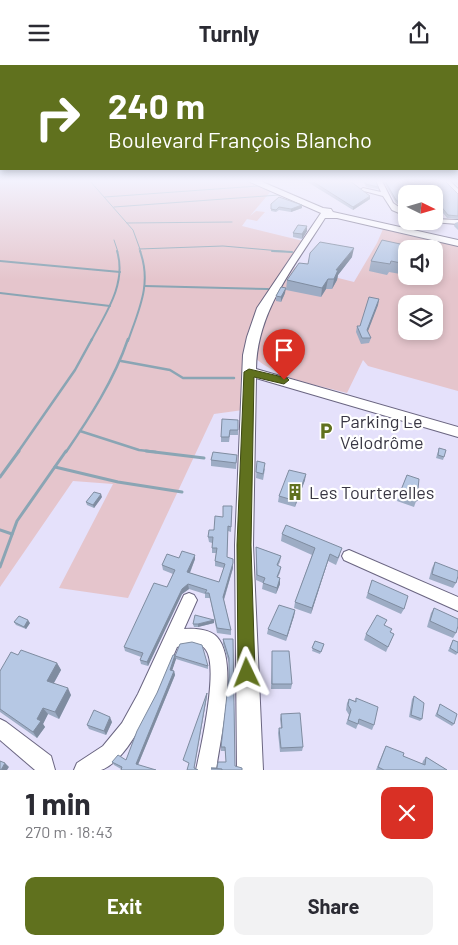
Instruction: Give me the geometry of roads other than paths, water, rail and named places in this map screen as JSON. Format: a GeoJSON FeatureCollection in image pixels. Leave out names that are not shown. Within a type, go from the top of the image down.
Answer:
{"type":"FeatureCollection","features":[{"type":"Feature","properties":{"kind":"main road"},"geometry":{"type":"LineString","coordinates":[[250,770],[244,545],[249,372],[252,337],[263,308],[323,214]]}},
{"type":"Feature","properties":{"kind":"main road"},"geometry":{"type":"LineString","coordinates":[[328,214],[458,243]]}},
{"type":"Feature","properties":{"kind":"main road"},"geometry":{"type":"LineString","coordinates":[[249,372],[266,375],[458,432]]}},
{"type":"Feature","properties":{"kind":"street"},"geometry":{"type":"LineString","coordinates":[[443,221],[458,222]]}},
{"type":"Feature","properties":{"kind":"street"},"geometry":{"type":"LineString","coordinates":[[349,556],[458,604]]}},
{"type":"Feature","properties":{"kind":"street"},"geometry":{"type":"LineString","coordinates":[[84,770],[110,752],[127,730],[149,690],[189,600]]}},
{"type":"Feature","properties":{"kind":"street"},"geometry":{"type":"LineString","coordinates":[[171,641],[176,638],[192,636],[206,638],[213,645],[217,654],[219,676],[206,770]]}},
{"type":"Feature","properties":{"kind":"street"},"geometry":{"type":"LineString","coordinates":[[0,728],[44,763],[45,770]]}},
{"type":"Feature","properties":{"kind":"waterway"},"geometry":{"type":"LineString","coordinates":[[119,214],[133,230],[140,249]]}},
{"type":"Feature","properties":{"kind":"waterway"},"geometry":{"type":"LineString","coordinates":[[127,223],[232,222]]}},
{"type":"Feature","properties":{"kind":"waterway"},"geometry":{"type":"LineString","coordinates":[[114,240],[118,252]]}},
{"type":"Feature","properties":{"kind":"waterway"},"geometry":{"type":"LineString","coordinates":[[140,249],[223,246],[292,252],[272,251]]}},
{"type":"Feature","properties":{"kind":"waterway"},"geometry":{"type":"LineString","coordinates":[[117,251],[119,272]]}},
{"type":"Feature","properties":{"kind":"waterway"},"geometry":{"type":"LineString","coordinates":[[128,341],[143,296],[145,274],[140,251]]}},
{"type":"Feature","properties":{"kind":"waterway"},"geometry":{"type":"LineString","coordinates":[[0,261],[119,272]]}},
{"type":"Feature","properties":{"kind":"waterway"},"geometry":{"type":"LineString","coordinates":[[109,306],[117,286],[119,272]]}},
{"type":"Feature","properties":{"kind":"waterway"},"geometry":{"type":"LineString","coordinates":[[145,286],[268,289]]}},
{"type":"Feature","properties":{"kind":"waterway"},"geometry":{"type":"LineString","coordinates":[[0,293],[109,306]]}},
{"type":"Feature","properties":{"kind":"waterway"},"geometry":{"type":"LineString","coordinates":[[91,341],[109,306]]}},
{"type":"Feature","properties":{"kind":"waterway"},"geometry":{"type":"LineString","coordinates":[[18,452],[75,370],[92,339]]}},
{"type":"Feature","properties":{"kind":"waterway"},"geometry":{"type":"LineString","coordinates":[[66,452],[109,384],[128,339]]}},
{"type":"Feature","properties":{"kind":"waterway"},"geometry":{"type":"LineString","coordinates":[[121,361],[170,370],[183,378],[234,378]]}},
{"type":"Feature","properties":{"kind":"waterway"},"geometry":{"type":"LineString","coordinates":[[80,431],[139,450],[156,452]]}},
{"type":"Feature","properties":{"kind":"waterway"},"geometry":{"type":"LineString","coordinates":[[0,477],[19,451]]}},
{"type":"Feature","properties":{"kind":"waterway"},"geometry":{"type":"LineString","coordinates":[[0,567],[17,521],[66,451]]}},
{"type":"Feature","properties":{"kind":"waterway"},"geometry":{"type":"LineString","coordinates":[[146,451],[204,458]]}},
{"type":"Feature","properties":{"kind":"waterway"},"geometry":{"type":"LineString","coordinates":[[55,467],[118,482],[182,492]]}},
{"type":"Feature","properties":{"kind":"waterway"},"geometry":{"type":"LineString","coordinates":[[0,530],[12,534]]}},
{"type":"Feature","properties":{"kind":"place","name":"Parking Le Vélodrôme"},"geometry":{"type":"Point","coordinates":[326,431]}},
{"type":"Feature","properties":{"kind":"place","name":"Les Tourterelles"},"geometry":{"type":"Point","coordinates":[295,492]}}]}
